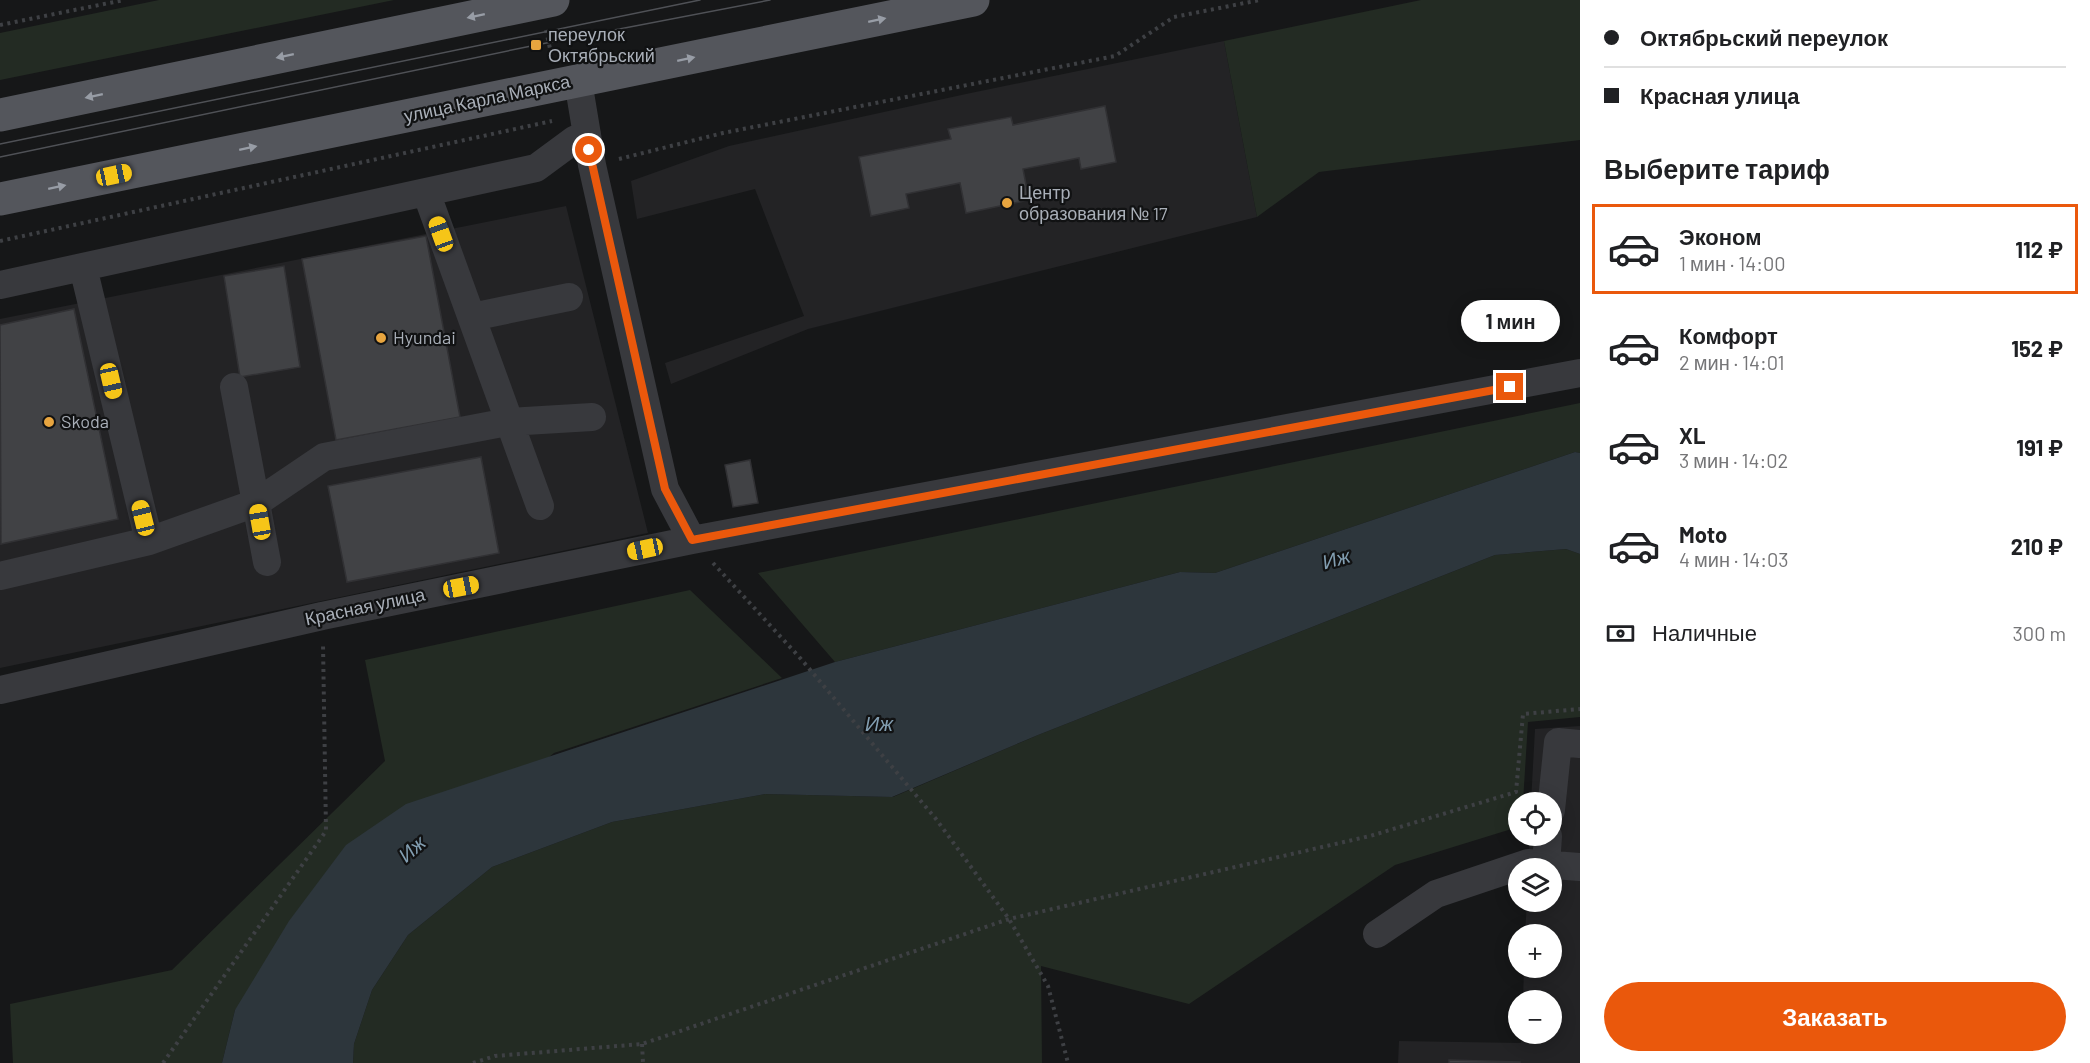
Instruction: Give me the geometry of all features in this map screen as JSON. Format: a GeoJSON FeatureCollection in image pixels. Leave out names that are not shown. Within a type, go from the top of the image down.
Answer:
{"type":"FeatureCollection","features":[{"type":"Feature","properties":{"kind":"main road"},"geometry":{"type":"LineString","coordinates":[[0,115],[554,0]]}},
{"type":"Feature","properties":{"kind":"main road","name":"улица Карла Маркса"},"geometry":{"type":"LineString","coordinates":[[0,199],[973,0]]}},
{"type":"Feature","properties":{"kind":"street"},"geometry":{"type":"LineString","coordinates":[[578,81],[592,165],[665,489],[692,540]]}},
{"type":"Feature","properties":{"kind":"street"},"geometry":{"type":"LineString","coordinates":[[0,285],[536,168],[574,140],[587,134]]}},
{"type":"Feature","properties":{"kind":"street"},"geometry":{"type":"LineString","coordinates":[[426,192],[540,506]]}},
{"type":"Feature","properties":{"kind":"street"},"geometry":{"type":"LineString","coordinates":[[83,267],[149,541]]}},
{"type":"Feature","properties":{"kind":"street"},"geometry":{"type":"LineString","coordinates":[[472,317],[569,297]]}},
{"type":"Feature","properties":{"kind":"street","name":"Красная улица"},"geometry":{"type":"LineString","coordinates":[[0,690],[322,616],[692,540],[1580,373]]}},
{"type":"Feature","properties":{"kind":"street"},"geometry":{"type":"LineString","coordinates":[[234,387],[267,562]]}},
{"type":"Feature","properties":{"kind":"street"},"geometry":{"type":"LineString","coordinates":[[0,576],[149,541],[256,503],[324,457],[508,422],[592,417]]}},
{"type":"Feature","properties":{"kind":"street"},"geometry":{"type":"LineString","coordinates":[[1553,792],[1558,742],[1580,744]]}},
{"type":"Feature","properties":{"kind":"street"},"geometry":{"type":"LineString","coordinates":[[1562,866],[1580,867]]}},
{"type":"Feature","properties":{"kind":"street"},"geometry":{"type":"LineString","coordinates":[[1377,934],[1436,894],[1508,870]]}},
{"type":"Feature","properties":{"kind":"path"},"geometry":{"type":"LineString","coordinates":[[0,25],[124,0]]}},
{"type":"Feature","properties":{"kind":"path"},"geometry":{"type":"LineString","coordinates":[[592,165],[723,133],[1115,56],[1174,17],[1260,0]]}},
{"type":"Feature","properties":{"kind":"path"},"geometry":{"type":"LineString","coordinates":[[0,241],[553,121]]}},
{"type":"Feature","properties":{"kind":"path"},"geometry":{"type":"LineString","coordinates":[[692,540],[801,659],[936,819],[1009,919],[1048,986],[1068,1063]]}},
{"type":"Feature","properties":{"kind":"path"},"geometry":{"type":"LineString","coordinates":[[163,1063],[326,831],[322,616]]}},
{"type":"Feature","properties":{"kind":"path"},"geometry":{"type":"LineString","coordinates":[[473,1063],[495,1056],[642,1044],[1009,919],[1370,836],[1516,792],[1523,714],[1580,709]]}},
{"type":"Feature","properties":{"kind":"path"},"geometry":{"type":"LineString","coordinates":[[642,1044],[643,1063]]}},
{"type":"Feature","properties":{"kind":"shaded area"},"geometry":{"type":"Polygon","coordinates":[[[159,0],[394,0],[0,80],[0,33],[159,0]]]}},
{"type":"Feature","properties":{"kind":"shaded area"},"geometry":{"type":"Polygon","coordinates":[[[1421,0],[1580,0],[1580,140],[1319,172],[1257,217],[1224,41],[1421,0]]]}},
{"type":"Feature","properties":{"kind":"shaded area","name":"Центр образования № 17"},"geometry":{"type":"Polygon","coordinates":[[[1224,41],[1257,217],[808,329],[671,384],[665,363],[804,316],[755,189],[637,219],[631,181],[729,146],[1224,41]]]}},
{"type":"Feature","properties":{"kind":"shaded area"},"geometry":{"type":"Polygon","coordinates":[[[566,206],[648,533],[0,668],[0,319],[566,206]]]}},
{"type":"Feature","properties":{"kind":"shaded area"},"geometry":{"type":"Polygon","coordinates":[[[1580,403],[1580,453],[1575,452],[1215,573],[1180,572],[835,662],[758,573],[1580,403]]]}},
{"type":"Feature","properties":{"kind":"shaded area"},"geometry":{"type":"Polygon","coordinates":[[[1566,549],[1580,554],[1580,717],[1528,722],[1524,792],[1508,792],[1508,830],[1395,865],[1189,1004],[1041,966],[1042,1063],[353,1063],[354,1044],[372,990],[408,935],[492,867],[612,822],[765,794],[893,797],[1038,735],[1495,555],[1566,549]]]}},
{"type":"Feature","properties":{"kind":"shaded area"},"geometry":{"type":"Polygon","coordinates":[[[690,590],[782,678],[554,753],[235,1010],[222,1063],[13,1063],[10,1004],[172,970],[385,761],[365,660],[690,590]]]}},
{"type":"Feature","properties":{"kind":"shaded area"},"geometry":{"type":"Polygon","coordinates":[[[1580,726],[1580,1063],[1398,1063],[1399,1041],[1562,1044],[1562,990],[1523,990],[1524,978],[1562,978],[1562,924],[1526,924],[1526,912],[1562,912],[1562,858],[1529,858],[1529,846],[1562,846],[1562,792],[1532,792],[1535,729],[1580,726]]]}},
{"type":"Feature","properties":{"kind":"water","name":"Иж"},"geometry":{"type":"Polygon","coordinates":[[[1575,452],[1580,453],[1580,554],[1566,549],[1495,555],[1038,735],[892,797],[765,794],[612,822],[492,867],[408,935],[372,990],[354,1044],[353,1063],[222,1063],[235,1010],[289,921],[346,845],[406,804],[835,662],[1180,572],[1215,573],[1575,452]]]}},
{"type":"Feature","properties":{"kind":"building"},"geometry":{"type":"Polygon","coordinates":[[[1105,106],[1116,162],[1081,169],[1079,158],[1023,169],[1029,200],[966,213],[960,183],[906,194],[909,208],[871,216],[859,157],[951,139],[948,129],[1011,117],[1013,125],[1105,106]]]}},
{"type":"Feature","properties":{"kind":"building","name":"Hyundai"},"geometry":{"type":"Polygon","coordinates":[[[426,236],[460,417],[336,440],[302,259],[426,236]]]}},
{"type":"Feature","properties":{"kind":"building"},"geometry":{"type":"Polygon","coordinates":[[[284,266],[300,367],[240,377],[224,276],[284,266]]]}},
{"type":"Feature","properties":{"kind":"building","name":"Skoda"},"geometry":{"type":"Polygon","coordinates":[[[74,309],[118,519],[1,544],[0,325],[74,309]]]}},
{"type":"Feature","properties":{"kind":"building"},"geometry":{"type":"Polygon","coordinates":[[[481,457],[499,553],[347,582],[328,486],[481,457]]]}},
{"type":"Feature","properties":{"kind":"building"},"geometry":{"type":"Polygon","coordinates":[[[750,460],[758,503],[733,507],[725,465],[750,460]]]}},
{"type":"Feature","properties":{"kind":"building"},"geometry":{"type":"Polygon","coordinates":[[[1449,1060],[1520,1062],[1520,1063],[1449,1063],[1449,1060]]]}},
{"type":"Feature","properties":{"kind":"tram line"},"geometry":{"type":"LineString","coordinates":[[0,144],[700,0]]}},
{"type":"Feature","properties":{"kind":"tram line"},"geometry":{"type":"LineString","coordinates":[[0,157],[536,45],[770,0]]}},
{"type":"Feature","properties":{"kind":"place","name":"переулок Октябрьский"},"geometry":{"type":"Point","coordinates":[536,45]}},
{"type":"Feature","properties":{"kind":"place","name":"Центр образования № 17"},"geometry":{"type":"Point","coordinates":[1007,203]}},
{"type":"Feature","properties":{"kind":"place","name":"Hyundai"},"geometry":{"type":"Point","coordinates":[381,338]}},
{"type":"Feature","properties":{"kind":"place","name":"Skoda"},"geometry":{"type":"Point","coordinates":[49,422]}},
{"type":"Feature","properties":{"kind":"route"},"geometry":{"type":"LineString","coordinates":[[589,150],[665,489],[692,540],[1510,387]]}}]}
